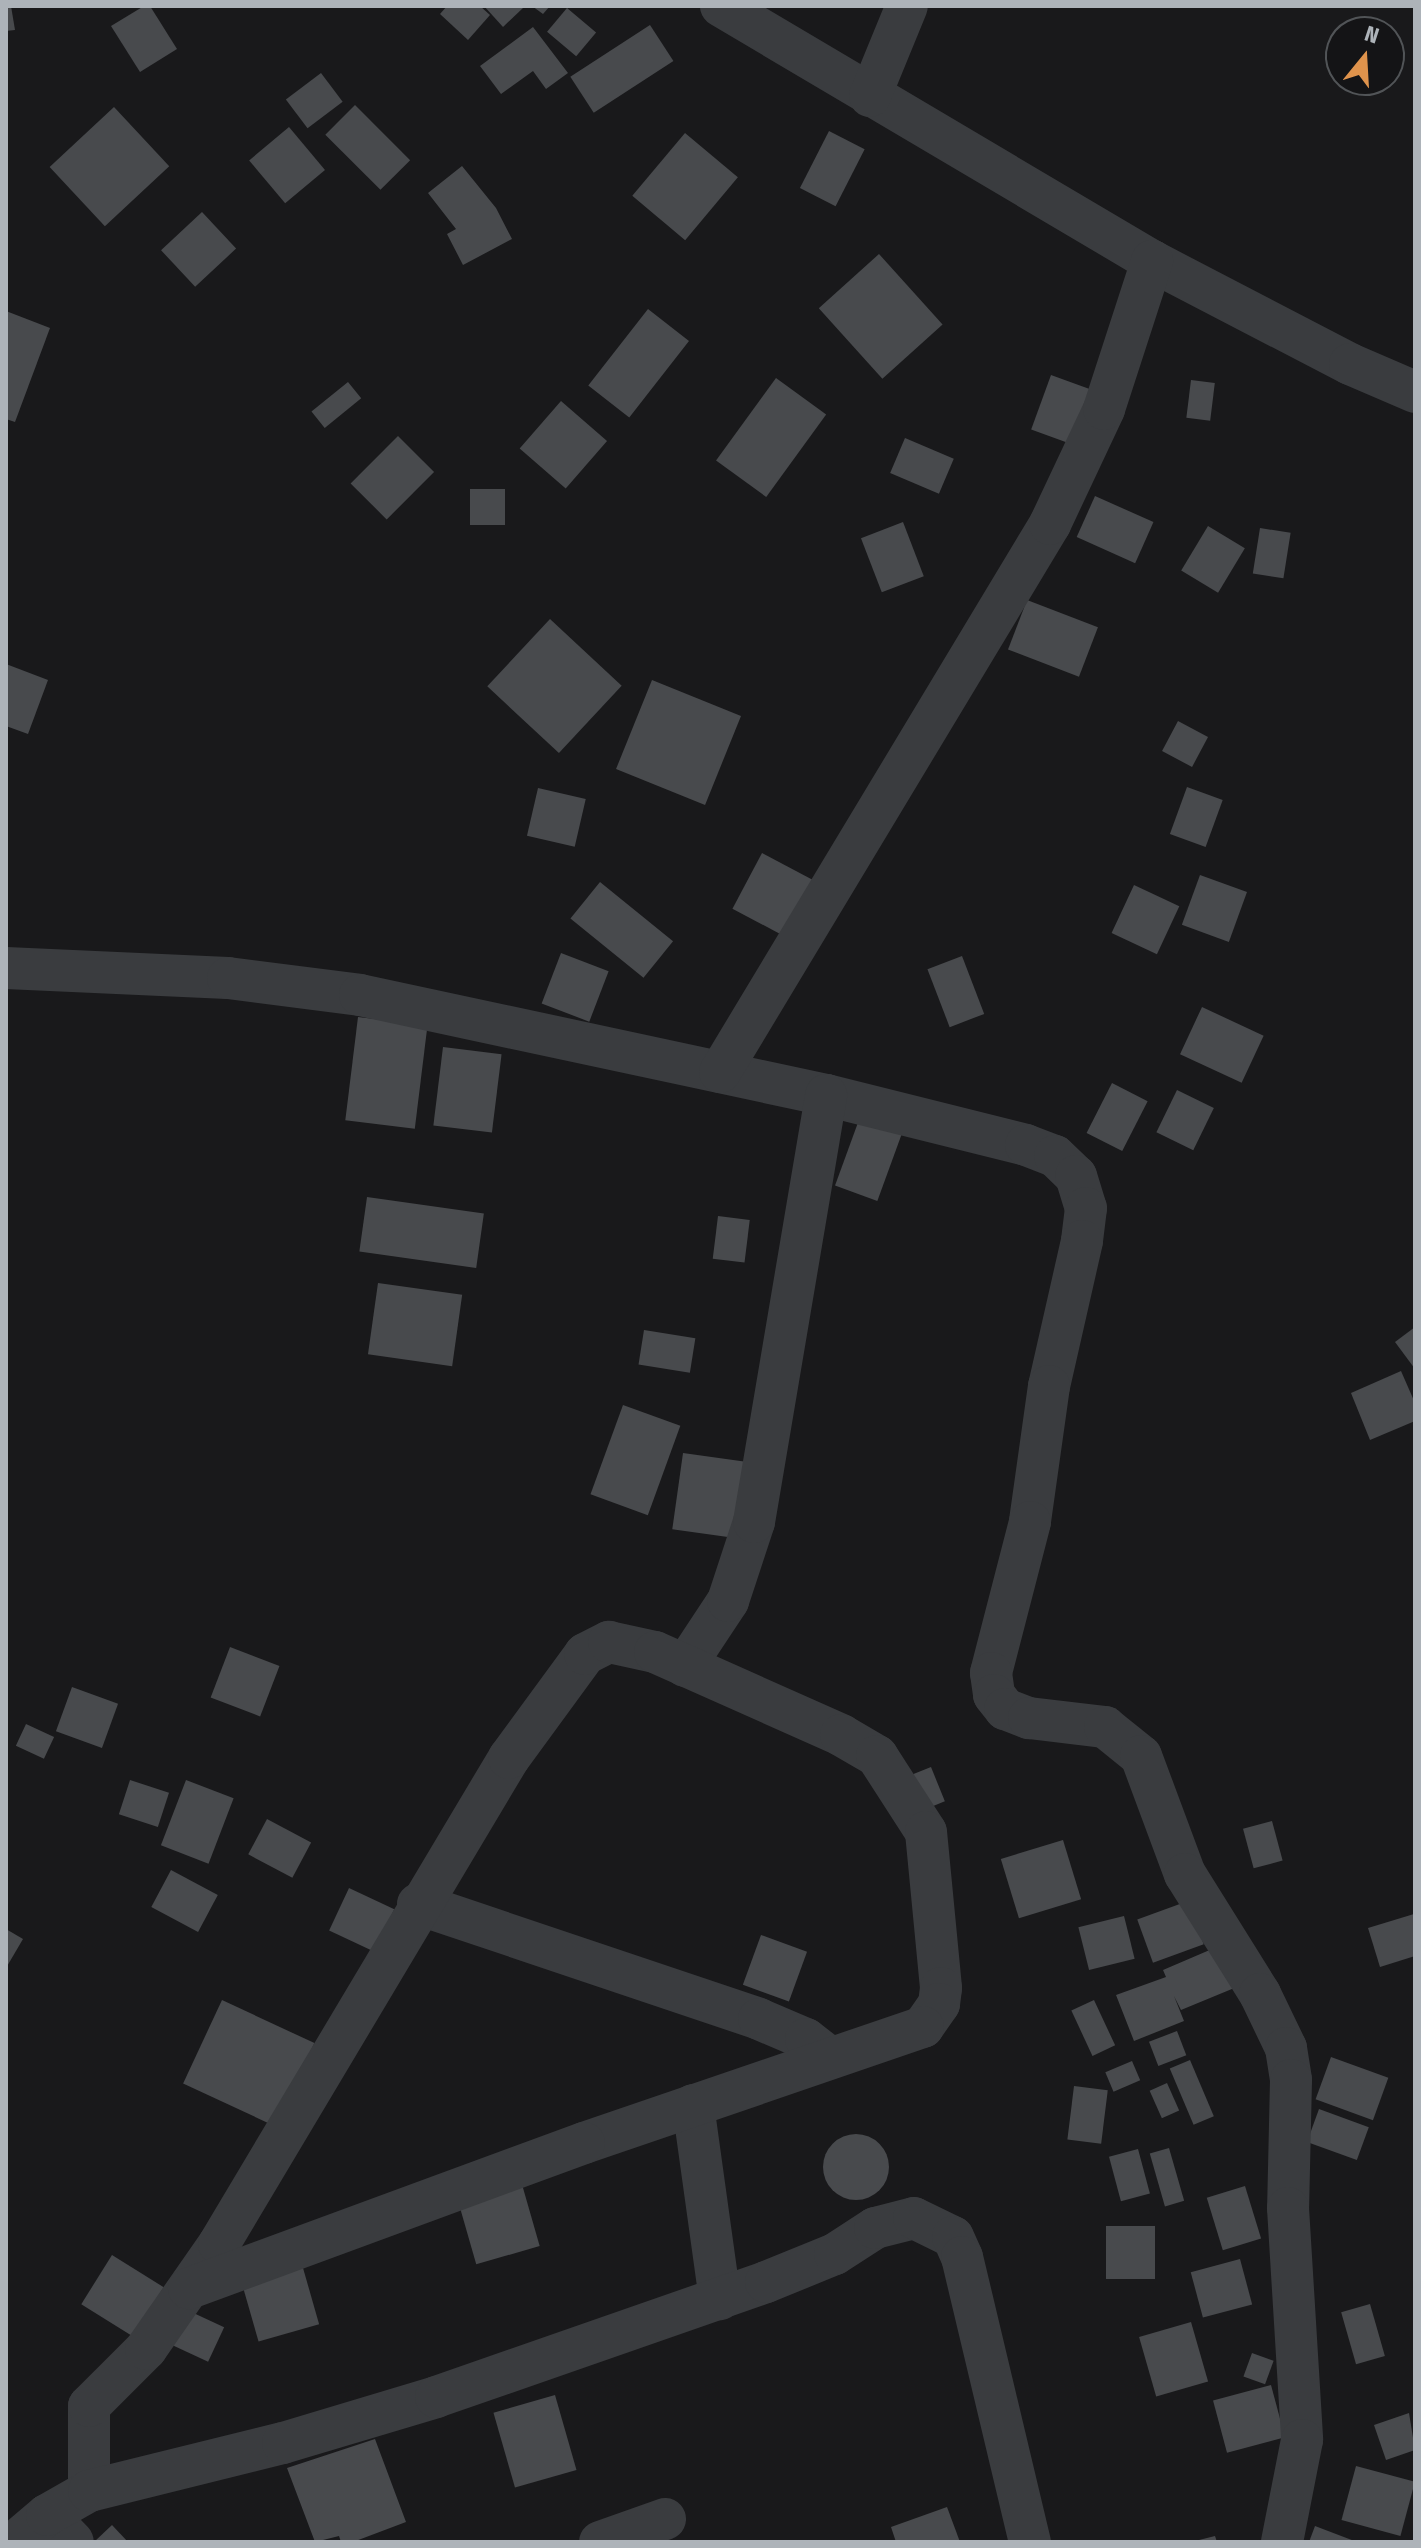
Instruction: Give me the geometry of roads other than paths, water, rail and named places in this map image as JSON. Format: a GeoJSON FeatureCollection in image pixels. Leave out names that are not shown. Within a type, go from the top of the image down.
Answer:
{"type":"FeatureCollection","features":[{"type":"Feature","properties":{"kind":"street"},"geometry":{"type":"LineString","coordinates":[[721,6],[1152,261],[1350,364],[1415,392]]}},
{"type":"Feature","properties":{"kind":"street"},"geometry":{"type":"LineString","coordinates":[[870,96],[907,6]]}},
{"type":"Feature","properties":{"kind":"street"},"geometry":{"type":"LineString","coordinates":[[720,1072],[1050,524],[1104,409],[1152,261]]}},
{"type":"Feature","properties":{"kind":"street"},"geometry":{"type":"LineString","coordinates":[[6,968],[294,983],[826,1095],[1055,1156],[1076,1176],[1083,1197],[1082,1241],[1049,1386],[1030,1522],[991,1673],[994,1695],[1005,1709],[1029,1718],[1105,1727],[1141,1756],[1185,1874],[1260,1994],[1286,2048],[1291,2080],[1288,2208],[1302,2440],[1282,2542]]}},
{"type":"Feature","properties":{"kind":"street"},"geometry":{"type":"LineString","coordinates":[[685,1666],[728,1601],[754,1522],[826,1095]]}},
{"type":"Feature","properties":{"kind":"street"},"geometry":{"type":"LineString","coordinates":[[89,2491],[89,2406],[146,2349],[189,2288],[418,1904],[509,1758],[585,1654],[609,1642],[625,1644],[685,1666],[841,1735],[877,1756],[926,1832],[939,2004],[913,2033],[693,2105],[189,2288]]}},
{"type":"Feature","properties":{"kind":"street"},"geometry":{"type":"LineString","coordinates":[[418,1904],[759,2019],[806,2039],[830,2058]]}},
{"type":"Feature","properties":{"kind":"street"},"geometry":{"type":"LineString","coordinates":[[693,2105],[720,2299]]}},
{"type":"Feature","properties":{"kind":"street"},"geometry":{"type":"LineString","coordinates":[[15,2542],[60,2528],[89,2491],[283,2443],[436,2397],[720,2299],[835,2254],[894,2220],[935,2224],[953,2237],[1030,2542]]}},
{"type":"Feature","properties":{"kind":"street"},"geometry":{"type":"LineString","coordinates":[[600,2542],[665,2519]]}}]}
